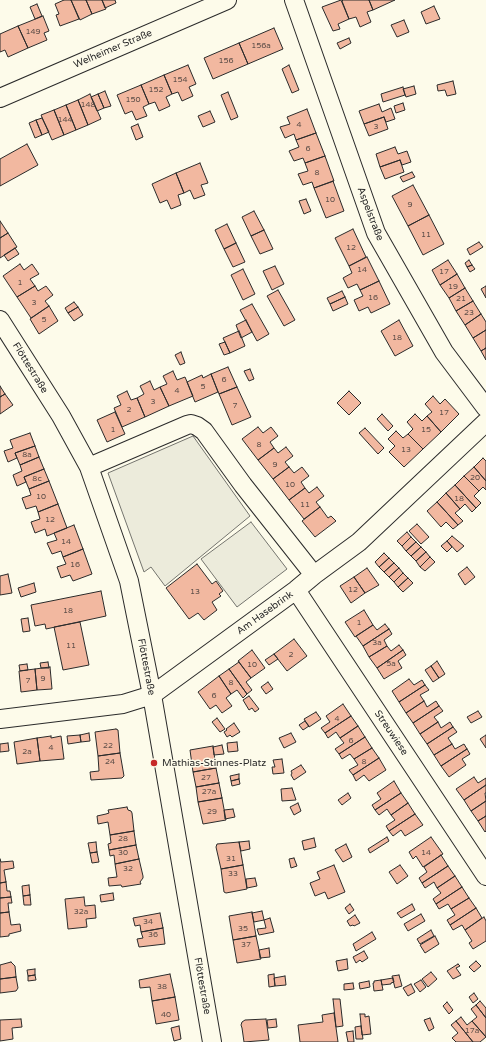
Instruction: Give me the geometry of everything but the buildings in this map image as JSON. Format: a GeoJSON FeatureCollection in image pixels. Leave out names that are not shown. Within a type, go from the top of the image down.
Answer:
{"type":"FeatureCollection","features":[{"type":"Feature","properties":{"kind":"street","name":"Welheimer Straße"},"geometry":{"type":"LineString","coordinates":[[0,98],[227,0]]}},
{"type":"Feature","properties":{"kind":"street","name":"Aspelstraße"},"geometry":{"type":"LineString","coordinates":[[294,0],[376,233],[444,352],[486,408]]}},
{"type":"Feature","properties":{"kind":"street","name":"Flöttestraße"},"geometry":{"type":"LineString","coordinates":[[0,320],[61,416],[89,467],[129,581],[152,695],[212,1042]]}},
{"type":"Feature","properties":{"kind":"street","name":"Am Hasebrink"},"geometry":{"type":"LineString","coordinates":[[0,719],[123,704],[152,695],[359,542],[486,422]]}},
{"type":"Feature","properties":{"kind":"street"},"geometry":{"type":"LineString","coordinates":[[89,467],[187,425],[191,424],[197,426],[204,431],[243,485],[314,575]]}},
{"type":"Feature","properties":{"kind":"street","name":"Streuwiese"},"geometry":{"type":"LineString","coordinates":[[296,590],[486,876]]}},
{"type":"Feature","properties":{"kind":"shaded area"},"geometry":{"type":"Polygon","coordinates":[[[193,436],[250,516],[165,586],[151,567],[144,572],[108,473],[193,436]]]}},
{"type":"Feature","properties":{"kind":"shaded area"},"geometry":{"type":"Polygon","coordinates":[[[251,522],[287,569],[237,607],[201,559],[251,522]]]}},
{"type":"Feature","properties":{"kind":"place","name":"Mathias-Stinnes-Platz"},"geometry":{"type":"Point","coordinates":[154,763]}}]}
